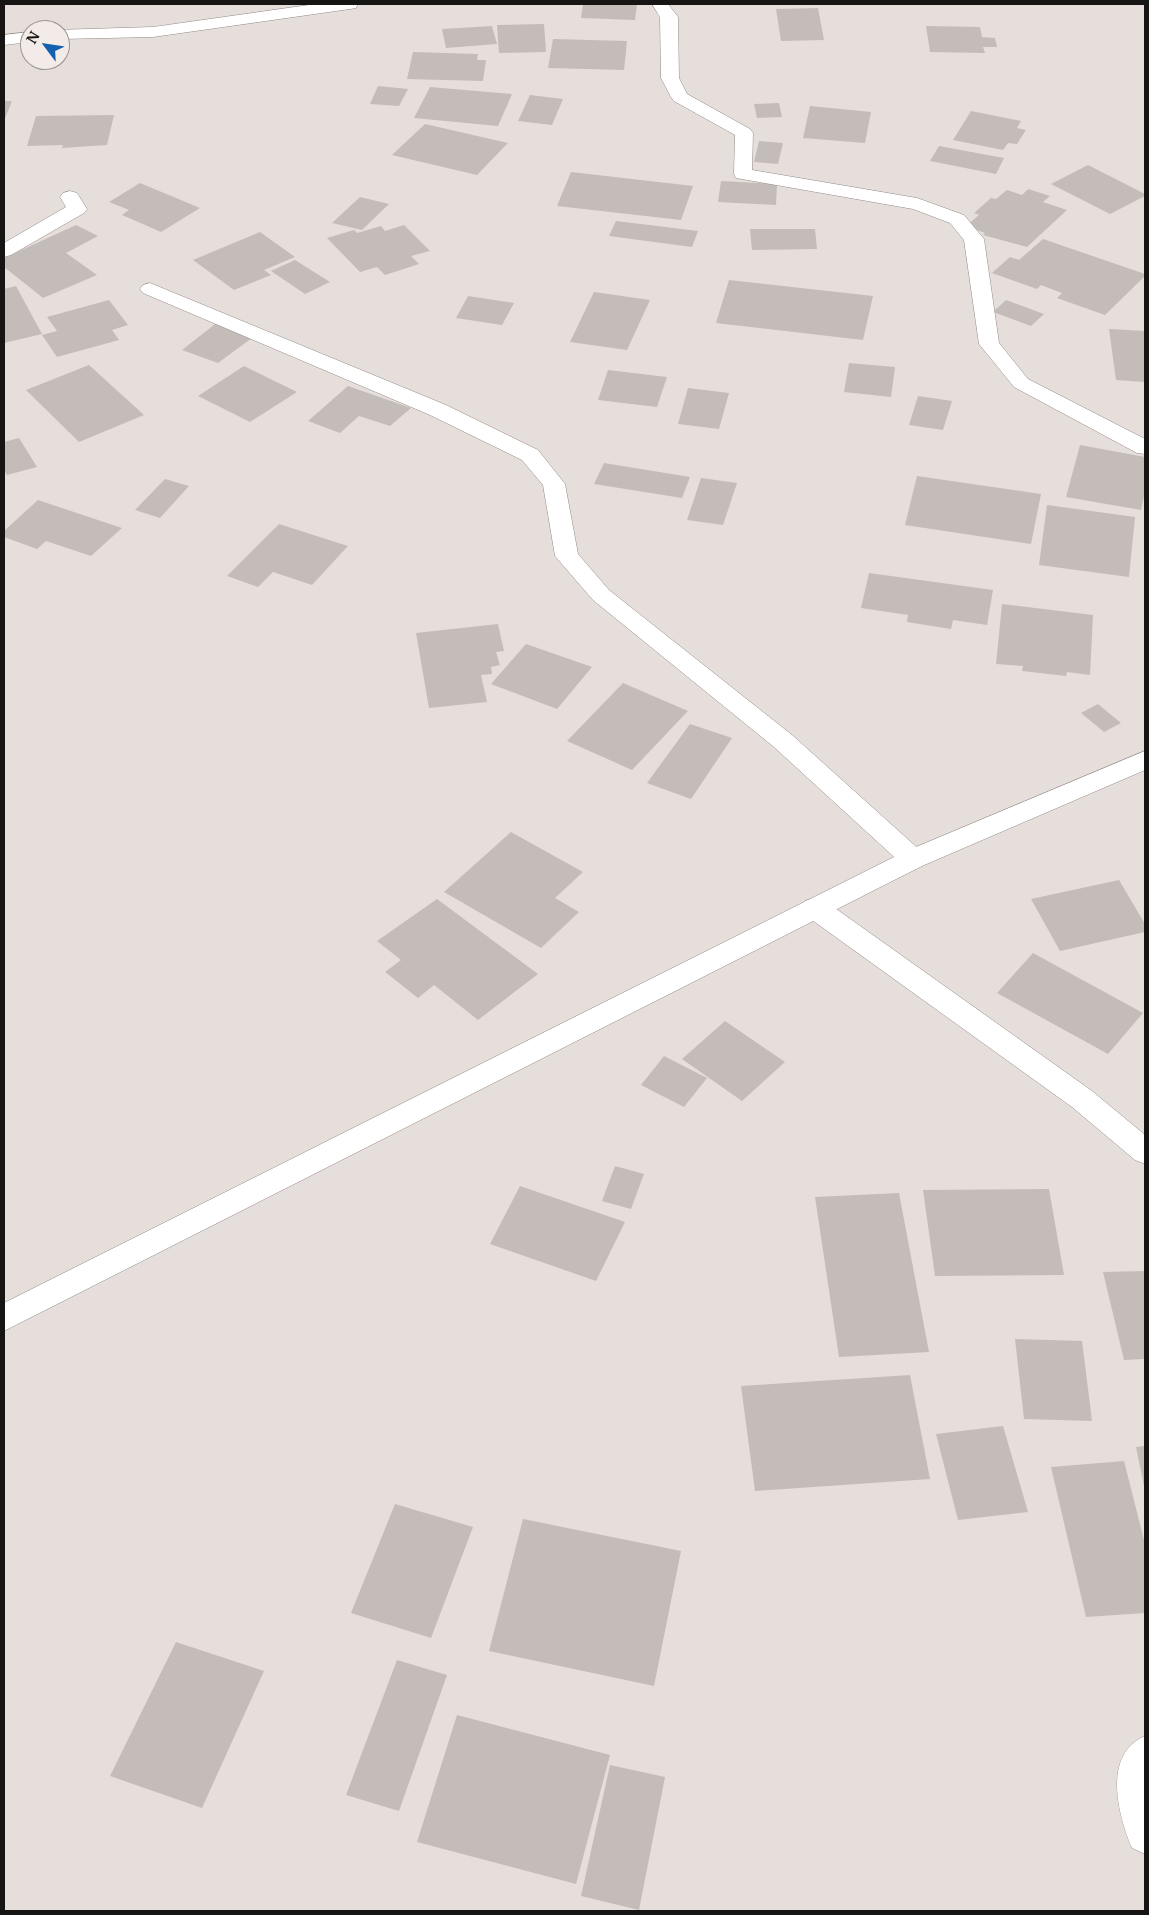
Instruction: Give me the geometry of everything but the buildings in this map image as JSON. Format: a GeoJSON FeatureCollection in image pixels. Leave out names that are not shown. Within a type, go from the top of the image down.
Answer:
{"type":"FeatureCollection","features":[{"type":"Feature","properties":{"kind":"street"},"geometry":{"type":"LineString","coordinates":[[70,34],[152,32],[350,4]]}},
{"type":"Feature","properties":{"kind":"street"},"geometry":{"type":"LineString","coordinates":[[660,4],[669,17],[670,78],[680,97],[744,133],[743,174],[917,204],[956,219],[974,239],[988,344],[1021,383],[1145,448]]}},
{"type":"Feature","properties":{"kind":"street"},"geometry":{"type":"LineString","coordinates":[[4,40],[20,38]]}},
{"type":"Feature","properties":{"kind":"street"},"geometry":{"type":"LineString","coordinates":[[4,250],[76,209],[70,197]]}},
{"type":"Feature","properties":{"kind":"street"},"geometry":{"type":"LineString","coordinates":[[150,289],[438,410],[530,455],[554,484],[567,556],[601,595],[783,741],[913,859]]}},
{"type":"Feature","properties":{"kind":"street"},"geometry":{"type":"LineString","coordinates":[[4,1318],[913,859],[1145,760]]}},
{"type":"Feature","properties":{"kind":"street"},"geometry":{"type":"LineString","coordinates":[[815,908],[1082,1099],[1145,1152]]}},
{"type":"Feature","properties":{"kind":"street"},"geometry":{"type":"LineString","coordinates":[[1145,1754],[1137,1764],[1134,1794],[1145,1835]]}}]}
